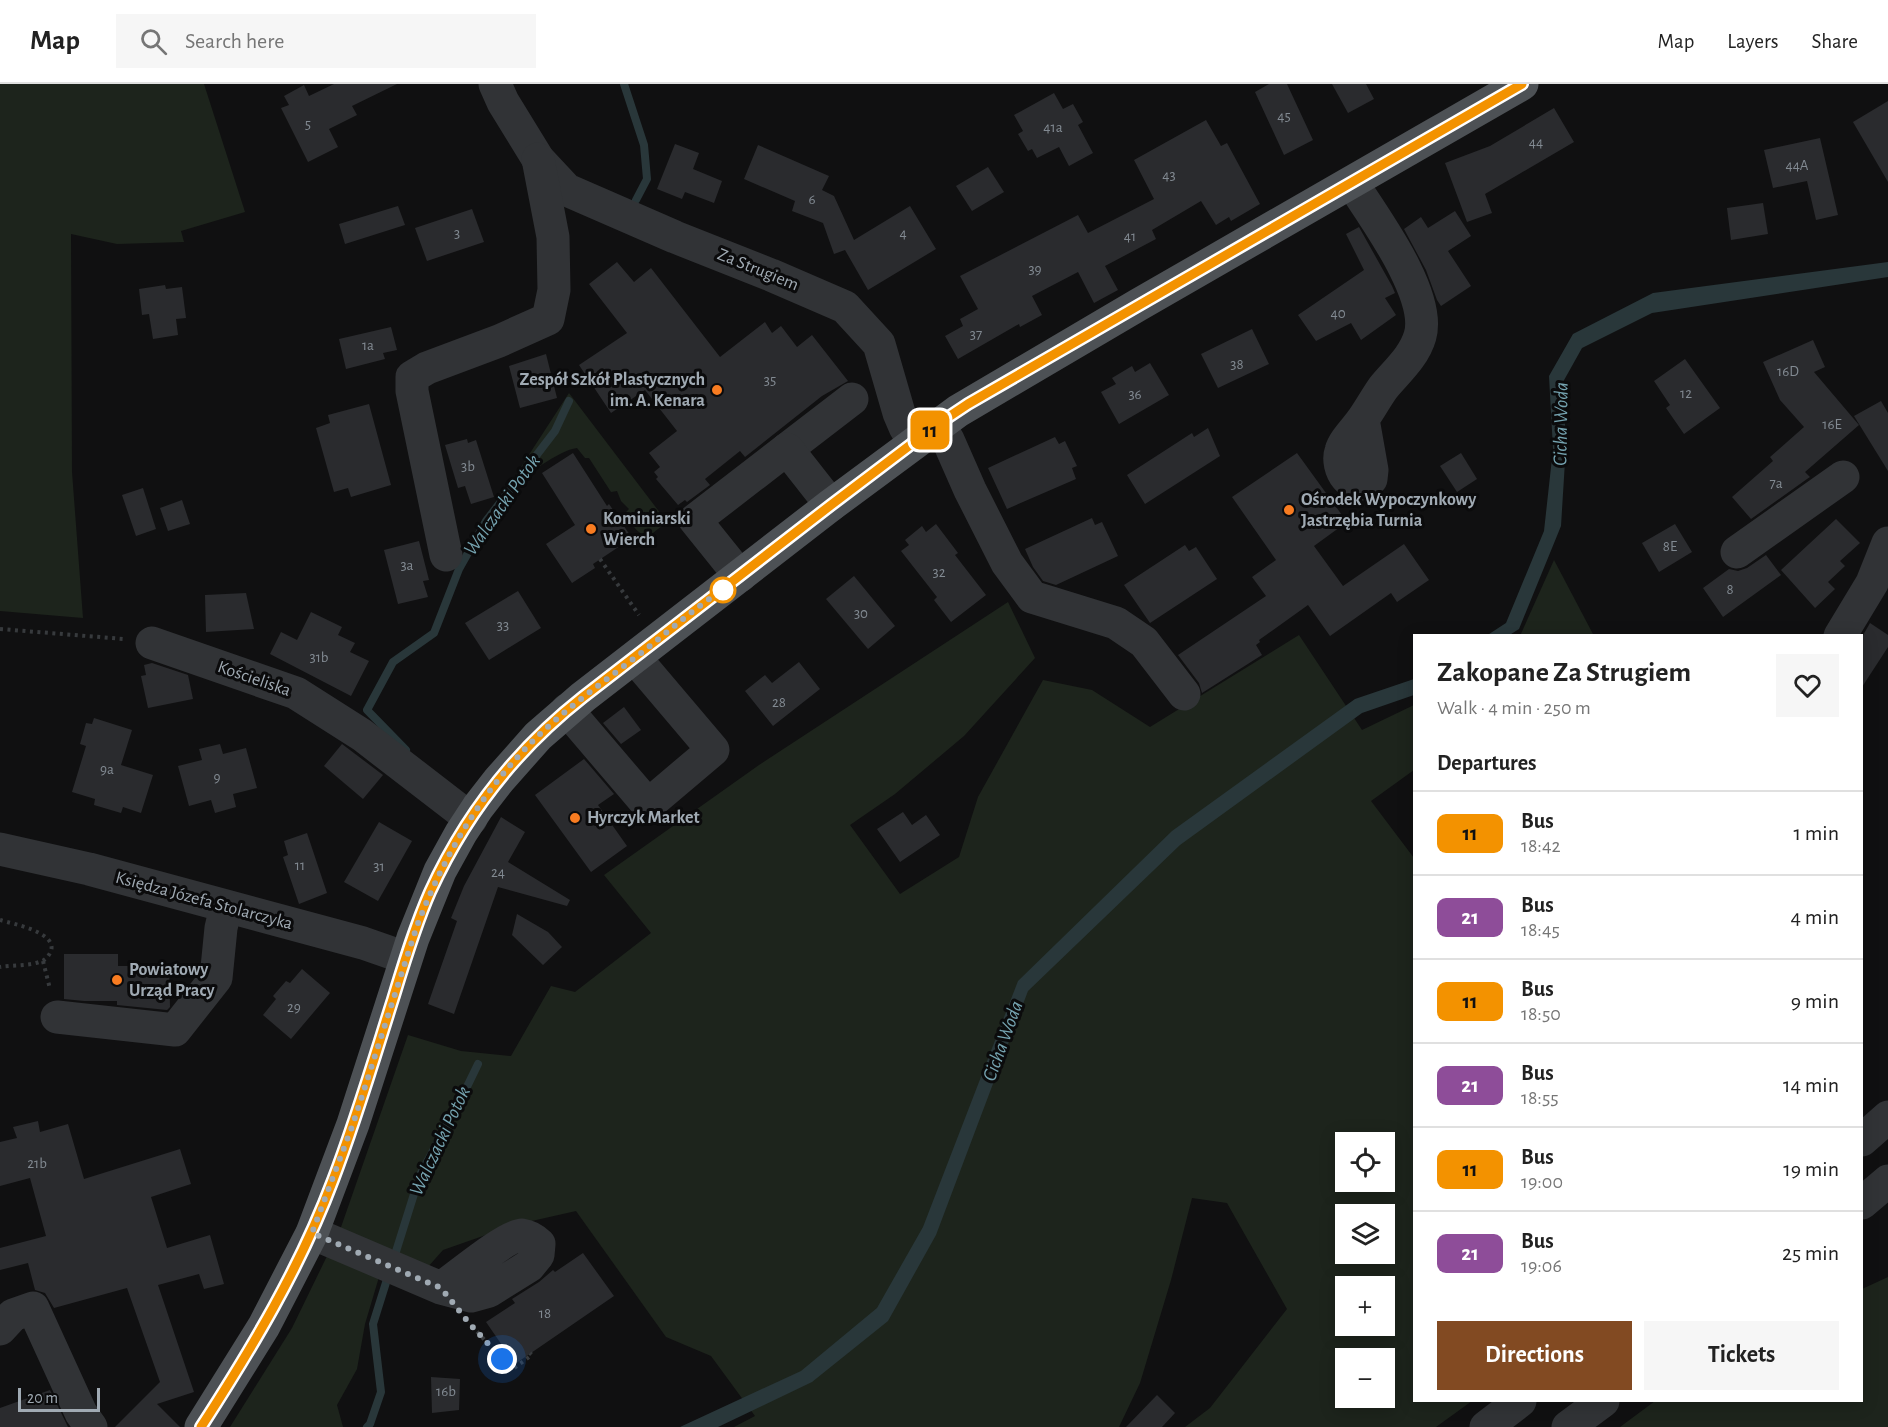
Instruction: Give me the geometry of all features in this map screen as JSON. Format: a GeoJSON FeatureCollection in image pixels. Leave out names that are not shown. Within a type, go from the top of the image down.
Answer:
{"type":"FeatureCollection","features":[{"type":"Feature","properties":{"kind":"main road"},"geometry":{"type":"LineString","coordinates":[[201,1427],[264,1326],[312,1233],[353,1124],[429,894],[471,819],[517,759],[538,736],[567,710],[926,433],[1008,380],[1522,84]]}},
{"type":"Feature","properties":{"kind":"street","name":"Za Strugiem"},"geometry":{"type":"LineString","coordinates":[[495,84],[503,102],[537,159],[567,190],[845,307],[879,344],[905,427],[948,440],[1007,563],[1032,597],[1116,623],[1144,642],[1185,694]]}},
{"type":"Feature","properties":{"kind":"street","name":"Za Strugiem"},"geometry":{"type":"LineString","coordinates":[[446,555],[412,391],[412,377],[427,368],[499,342],[548,319],[554,290],[553,237],[537,159]]}},
{"type":"Feature","properties":{"kind":"street"},"geometry":{"type":"LineString","coordinates":[[1352,183],[1401,261],[1420,303],[1422,319],[1420,336],[1406,363],[1383,389],[1363,419]]}},
{"type":"Feature","properties":{"kind":"street"},"geometry":{"type":"LineString","coordinates":[[740,576],[695,520],[852,399]]}},
{"type":"Feature","properties":{"kind":"street"},"geometry":{"type":"LineString","coordinates":[[787,449],[831,505]]}},
{"type":"Feature","properties":{"kind":"street"},"geometry":{"type":"LineString","coordinates":[[1737,552],[1843,477]]}},
{"type":"Feature","properties":{"kind":"street"},"geometry":{"type":"LineString","coordinates":[[1841,634],[1872,583],[1888,543]]}},
{"type":"Feature","properties":{"kind":"street","name":"Kościeliska"},"geometry":{"type":"LineString","coordinates":[[152,643],[296,693],[362,735],[471,819]]}},
{"type":"Feature","properties":{"kind":"street"},"geometry":{"type":"LineString","coordinates":[[567,710],[648,805],[713,750],[635,658]]}},
{"type":"Feature","properties":{"kind":"street","name":"Księdza Józefa Stolarczyka"},"geometry":{"type":"LineString","coordinates":[[0,849],[89,869],[363,943],[406,958]]}},
{"type":"Feature","properties":{"kind":"street"},"geometry":{"type":"LineString","coordinates":[[57,1017],[175,1030],[216,978],[221,928],[226,907]]}},
{"type":"Feature","properties":{"kind":"street"},"geometry":{"type":"LineString","coordinates":[[1863,1139],[1888,1117]]}},
{"type":"Feature","properties":{"kind":"street"},"geometry":{"type":"LineString","coordinates":[[1863,1202],[1888,1181]]}},
{"type":"Feature","properties":{"kind":"street"},"geometry":{"type":"LineString","coordinates":[[312,1233],[441,1288]]}},
{"type":"Feature","properties":{"kind":"street"},"geometry":{"type":"LineString","coordinates":[[4,1315],[33,1308],[81,1413],[91,1427]]}},
{"type":"Feature","properties":{"kind":"street"},"geometry":{"type":"LineString","coordinates":[[1485,1427],[1519,1402]]}},
{"type":"Feature","properties":{"kind":"street"},"geometry":{"type":"LineString","coordinates":[[1568,1427],[1602,1402]]}},
{"type":"Feature","properties":{"kind":"path"},"geometry":{"type":"LineString","coordinates":[[600,559],[643,620]]}},
{"type":"Feature","properties":{"kind":"path"},"geometry":{"type":"LineString","coordinates":[[0,629],[152,643]]}},
{"type":"Feature","properties":{"kind":"path"},"geometry":{"type":"LineString","coordinates":[[0,920],[41,933],[50,940],[52,947],[49,956],[43,961],[0,967]]}},
{"type":"Feature","properties":{"kind":"path"},"geometry":{"type":"LineString","coordinates":[[469,1323],[502,1359],[514,1368],[532,1355],[530,1353]]}},
{"type":"Feature","properties":{"kind":"shaded area"},"geometry":{"type":"Polygon","coordinates":[[[0,84],[204,84],[245,212],[181,231],[184,242],[117,244],[71,234],[72,472],[83,618],[0,611],[0,84]]]}},
{"type":"Feature","properties":{"kind":"shaded area"},"geometry":{"type":"Polygon","coordinates":[[[569,393],[667,522],[649,536],[640,533],[635,527],[626,512],[629,509],[621,501],[617,491],[611,492],[589,458],[585,458],[577,448],[551,459],[506,490],[569,393]]]}},
{"type":"Feature","properties":{"kind":"shaded area"},"geometry":{"type":"Polygon","coordinates":[[[1554,560],[1593,634],[1521,634],[1554,560]]]}},
{"type":"Feature","properties":{"kind":"shaded area"},"geometry":{"type":"Polygon","coordinates":[[[1008,602],[1035,658],[964,736],[895,794],[850,825],[900,894],[959,857],[978,797],[1043,680],[1092,690],[1150,727],[1299,635],[1362,730],[1413,705],[1413,771],[1371,801],[1413,857],[1413,1402],[1471,1402],[1436,1427],[1185,1427],[1210,1408],[1287,1309],[1227,1203],[1192,1198],[1171,1280],[1140,1383],[1119,1427],[734,1427],[755,1416],[711,1356],[666,1337],[576,1211],[514,1225],[443,1250],[427,1268],[340,1230],[408,1035],[461,1051],[511,1056],[551,986],[575,992],[651,933],[604,875],[759,765],[1008,602]]]}},
{"type":"Feature","properties":{"kind":"shaded area"},"geometry":{"type":"Polygon","coordinates":[[[328,1254],[379,1277],[365,1324],[357,1369],[337,1405],[343,1427],[230,1427],[292,1328],[328,1254]]]}},
{"type":"Feature","properties":{"kind":"shaded area"},"geometry":{"type":"Polygon","coordinates":[[[1888,1277],[1888,1427],[1620,1427],[1654,1402],[1863,1402],[1863,1289],[1888,1277]]]}},
{"type":"Feature","properties":{"kind":"water","name":"Cicha Woda"},"geometry":{"type":"Polygon","coordinates":[[[1888,262],[1888,277],[1652,313],[1582,348],[1563,382],[1566,445],[1561,526],[1519,629],[1511,634],[1489,634],[1506,623],[1544,531],[1553,449],[1549,376],[1573,334],[1653,293],[1888,262]]]}},
{"type":"Feature","properties":{"kind":"water","name":"Cicha Woda"},"geometry":{"type":"Polygon","coordinates":[[[1413,679],[1413,695],[1362,713],[1180,845],[1028,991],[936,1235],[888,1321],[812,1382],[718,1427],[680,1427],[801,1371],[877,1308],[923,1227],[1018,981],[1172,831],[1355,699],[1413,679]]]}},
{"type":"Feature","properties":{"kind":"building"},"geometry":{"type":"Polygon","coordinates":[[[334,84],[397,84],[352,106],[357,115],[329,129],[338,147],[308,162],[281,108],[289,105],[284,96],[304,85],[309,96],[334,84]]]}},
{"type":"Feature","properties":{"kind":"building"},"geometry":{"type":"Polygon","coordinates":[[[1269,84],[1287,84],[1313,140],[1284,155],[1255,92],[1269,84]]]}},
{"type":"Feature","properties":{"kind":"building"},"geometry":{"type":"Polygon","coordinates":[[[1332,84],[1366,84],[1374,99],[1348,113],[1332,84]]]}},
{"type":"Feature","properties":{"kind":"building"},"geometry":{"type":"Polygon","coordinates":[[[1054,93],[1063,109],[1073,104],[1083,122],[1078,125],[1093,153],[1069,166],[1059,147],[1037,158],[1032,149],[1028,151],[1018,134],[1023,131],[1014,115],[1054,93]]]}},
{"type":"Feature","properties":{"kind":"building"},"geometry":{"type":"Polygon","coordinates":[[[1888,101],[1888,182],[1853,122],[1888,101]]]}},
{"type":"Feature","properties":{"kind":"building"},"geometry":{"type":"Polygon","coordinates":[[[1554,108],[1574,142],[1485,194],[1492,213],[1467,222],[1445,163],[1490,146],[1554,108]]]}},
{"type":"Feature","properties":{"kind":"building"},"geometry":{"type":"Polygon","coordinates":[[[1206,120],[1221,146],[1227,143],[1260,204],[1231,221],[1229,217],[1216,225],[1201,201],[1152,230],[1156,239],[1105,266],[1118,290],[1094,303],[1078,272],[1032,296],[1042,315],[1020,327],[1019,324],[958,359],[945,336],[963,326],[960,319],[978,309],[960,276],[1078,215],[1088,233],[1154,199],[1134,160],[1206,120]]]}},
{"type":"Feature","properties":{"kind":"building"},"geometry":{"type":"Polygon","coordinates":[[[1820,138],[1838,215],[1816,220],[1807,181],[1773,188],[1764,150],[1820,138]]]}},
{"type":"Feature","properties":{"kind":"building"},"geometry":{"type":"Polygon","coordinates":[[[675,144],[699,153],[693,169],[722,181],[714,203],[685,192],[682,199],[657,189],[675,144]]]}},
{"type":"Feature","properties":{"kind":"building"},"geometry":{"type":"Polygon","coordinates":[[[758,145],[829,176],[822,190],[834,196],[854,240],[910,206],[936,249],[868,290],[845,250],[834,254],[823,223],[792,211],[795,201],[744,179],[758,145]]]}},
{"type":"Feature","properties":{"kind":"building"},"geometry":{"type":"Polygon","coordinates":[[[988,167],[1004,192],[972,211],[956,186],[988,167]]]}},
{"type":"Feature","properties":{"kind":"building"},"geometry":{"type":"Polygon","coordinates":[[[1763,203],[1768,234],[1731,240],[1727,208],[1763,203]]]}},
{"type":"Feature","properties":{"kind":"building"},"geometry":{"type":"Polygon","coordinates":[[[398,206],[405,225],[345,244],[339,224],[398,206]]]}},
{"type":"Feature","properties":{"kind":"building"},"geometry":{"type":"Polygon","coordinates":[[[472,209],[484,242],[427,261],[415,228],[472,209]]]}},
{"type":"Feature","properties":{"kind":"building"},"geometry":{"type":"Polygon","coordinates":[[[1455,211],[1471,236],[1448,251],[1471,286],[1441,306],[1426,270],[1404,229],[1421,217],[1428,228],[1455,211]]]}},
{"type":"Feature","properties":{"kind":"building"},"geometry":{"type":"Polygon","coordinates":[[[1359,227],[1395,293],[1385,298],[1396,315],[1361,340],[1351,323],[1316,341],[1298,315],[1364,270],[1346,234],[1359,227]]]}},
{"type":"Feature","properties":{"kind":"building"},"geometry":{"type":"Polygon","coordinates":[[[617,262],[634,282],[651,268],[720,357],[765,322],[772,333],[781,326],[797,347],[812,335],[848,381],[822,396],[745,457],[740,451],[705,479],[710,485],[687,502],[685,500],[678,505],[656,479],[658,477],[654,472],[660,467],[649,453],[677,431],[645,390],[611,413],[579,365],[627,333],[589,284],[617,262]]]}},
{"type":"Feature","properties":{"kind":"building"},"geometry":{"type":"Polygon","coordinates":[[[165,285],[166,289],[182,287],[186,318],[176,319],[178,335],[153,339],[149,314],[142,315],[139,289],[165,285]]]}},
{"type":"Feature","properties":{"kind":"building"},"geometry":{"type":"Polygon","coordinates":[[[391,327],[397,350],[383,353],[385,359],[346,369],[339,339],[391,327]]]}},
{"type":"Feature","properties":{"kind":"building"},"geometry":{"type":"Polygon","coordinates":[[[1252,329],[1269,364],[1218,388],[1201,354],[1252,329]]]}},
{"type":"Feature","properties":{"kind":"building"},"geometry":{"type":"Polygon","coordinates":[[[1813,340],[1825,367],[1814,372],[1859,425],[1805,472],[1810,477],[1751,519],[1732,497],[1773,461],[1770,457],[1804,427],[1780,400],[1763,362],[1813,340]]]}},
{"type":"Feature","properties":{"kind":"building"},"geometry":{"type":"Polygon","coordinates":[[[546,354],[557,398],[520,408],[509,366],[546,354]]]}},
{"type":"Feature","properties":{"kind":"building"},"geometry":{"type":"Polygon","coordinates":[[[1685,359],[1720,408],[1684,434],[1666,408],[1670,405],[1654,381],[1685,359]]]}},
{"type":"Feature","properties":{"kind":"building"},"geometry":{"type":"Polygon","coordinates":[[[1150,363],[1169,395],[1119,424],[1101,392],[1116,384],[1112,378],[1132,366],[1135,372],[1150,363]]]}},
{"type":"Feature","properties":{"kind":"building"},"geometry":{"type":"Polygon","coordinates":[[[1881,401],[1888,413],[1888,471],[1854,416],[1881,401]]]}},
{"type":"Feature","properties":{"kind":"building"},"geometry":{"type":"Polygon","coordinates":[[[369,404],[391,485],[351,497],[348,488],[334,492],[316,428],[330,423],[328,415],[369,404]]]}},
{"type":"Feature","properties":{"kind":"building"},"geometry":{"type":"Polygon","coordinates":[[[1208,428],[1220,456],[1145,504],[1127,475],[1192,433],[1194,437],[1208,428]]]}},
{"type":"Feature","properties":{"kind":"building"},"geometry":{"type":"Polygon","coordinates":[[[1055,437],[1059,444],[1065,441],[1077,466],[1072,468],[1076,479],[1007,509],[988,468],[1055,437]]]}},
{"type":"Feature","properties":{"kind":"building"},"geometry":{"type":"Polygon","coordinates":[[[467,439],[468,443],[476,440],[494,497],[471,504],[465,486],[458,488],[445,445],[467,439]]]}},
{"type":"Feature","properties":{"kind":"building"},"geometry":{"type":"Polygon","coordinates":[[[573,453],[607,506],[609,504],[632,538],[593,564],[595,568],[572,583],[546,544],[575,525],[542,473],[573,453]]]}},
{"type":"Feature","properties":{"kind":"building"},"geometry":{"type":"Polygon","coordinates":[[[1297,453],[1347,522],[1314,546],[1343,586],[1404,544],[1429,580],[1397,602],[1391,593],[1330,636],[1308,605],[1259,640],[1260,642],[1256,645],[1262,655],[1202,693],[1199,683],[1178,655],[1266,596],[1252,577],[1276,560],[1232,497],[1297,453]]]}},
{"type":"Feature","properties":{"kind":"building"},"geometry":{"type":"Polygon","coordinates":[[[1461,453],[1477,479],[1457,492],[1440,466],[1461,453]]]}},
{"type":"Feature","properties":{"kind":"building"},"geometry":{"type":"Polygon","coordinates":[[[143,488],[156,529],[136,536],[122,495],[143,488]]]}},
{"type":"Feature","properties":{"kind":"building"},"geometry":{"type":"Polygon","coordinates":[[[182,500],[190,524],[168,531],[160,508],[182,500]]]}},
{"type":"Feature","properties":{"kind":"building"},"geometry":{"type":"Polygon","coordinates":[[[1092,518],[1095,525],[1102,522],[1118,556],[1056,585],[1043,581],[1033,567],[1025,549],[1092,518]]]}},
{"type":"Feature","properties":{"kind":"building"},"geometry":{"type":"Polygon","coordinates":[[[1836,519],[1860,543],[1840,561],[1845,566],[1828,582],[1835,589],[1815,608],[1781,570],[1836,519]]]}},
{"type":"Feature","properties":{"kind":"building"},"geometry":{"type":"Polygon","coordinates":[[[936,524],[958,553],[955,555],[986,595],[951,622],[934,600],[937,597],[901,551],[909,545],[905,540],[922,526],[926,532],[936,524]]]}},
{"type":"Feature","properties":{"kind":"building"},"geometry":{"type":"Polygon","coordinates":[[[1675,524],[1692,552],[1659,572],[1642,543],[1675,524]]]}},
{"type":"Feature","properties":{"kind":"building"},"geometry":{"type":"Polygon","coordinates":[[[419,541],[429,580],[423,581],[428,597],[398,604],[384,550],[419,541]]]}},
{"type":"Feature","properties":{"kind":"building"},"geometry":{"type":"Polygon","coordinates":[[[1185,545],[1189,551],[1196,547],[1217,579],[1150,623],[1124,585],[1185,545]]]}},
{"type":"Feature","properties":{"kind":"building"},"geometry":{"type":"Polygon","coordinates":[[[1766,555],[1781,575],[1723,617],[1703,588],[1729,569],[1738,571],[1747,568],[1766,555]]]}},
{"type":"Feature","properties":{"kind":"building"},"geometry":{"type":"Polygon","coordinates":[[[854,576],[895,626],[868,649],[826,599],[854,576]]]}},
{"type":"Feature","properties":{"kind":"building"},"geometry":{"type":"Polygon","coordinates":[[[518,591],[541,628],[489,660],[465,623],[518,591]]]}},
{"type":"Feature","properties":{"kind":"building"},"geometry":{"type":"Polygon","coordinates":[[[246,593],[254,629],[206,632],[205,595],[246,593]]]}},
{"type":"Feature","properties":{"kind":"building"},"geometry":{"type":"Polygon","coordinates":[[[311,612],[342,627],[338,635],[355,643],[350,652],[369,661],[351,696],[270,654],[281,632],[297,640],[311,612]]]}},
{"type":"Feature","properties":{"kind":"building"},"geometry":{"type":"Polygon","coordinates":[[[1870,623],[1888,635],[1888,647],[1863,685],[1863,635],[1870,623]]]}},
{"type":"Feature","properties":{"kind":"building"},"geometry":{"type":"Polygon","coordinates":[[[799,662],[820,689],[773,726],[745,691],[765,675],[772,683],[799,662]]]}},
{"type":"Feature","properties":{"kind":"building"},"geometry":{"type":"Polygon","coordinates":[[[152,663],[188,675],[193,699],[148,708],[141,676],[146,675],[144,665],[152,663]]]}},
{"type":"Feature","properties":{"kind":"building"},"geometry":{"type":"Polygon","coordinates":[[[624,707],[641,730],[621,744],[603,723],[624,707]]]}},
{"type":"Feature","properties":{"kind":"building"},"geometry":{"type":"Polygon","coordinates":[[[94,718],[132,730],[121,765],[153,775],[141,813],[123,807],[121,813],[94,805],[95,799],[72,792],[86,746],[80,744],[86,723],[92,724],[94,718]]]}},
{"type":"Feature","properties":{"kind":"building"},"geometry":{"type":"Polygon","coordinates":[[[220,744],[223,754],[246,748],[257,788],[233,794],[236,807],[215,813],[211,800],[189,806],[178,766],[202,760],[199,749],[220,744]]]}},
{"type":"Feature","properties":{"kind":"building"},"geometry":{"type":"Polygon","coordinates":[[[342,744],[383,775],[363,799],[324,766],[342,744]]]}},
{"type":"Feature","properties":{"kind":"building","name":"Hyrczyk Market"},"geometry":{"type":"Polygon","coordinates":[[[584,759],[614,794],[598,805],[627,846],[591,872],[535,795],[584,759]]]}},
{"type":"Feature","properties":{"kind":"building"},"geometry":{"type":"Polygon","coordinates":[[[903,812],[912,825],[926,815],[940,835],[900,862],[877,829],[903,812]]]}},
{"type":"Feature","properties":{"kind":"building"},"geometry":{"type":"Polygon","coordinates":[[[501,817],[525,832],[508,862],[570,900],[567,906],[498,887],[454,1014],[428,1004],[457,921],[451,918],[464,886],[501,817]]]}},
{"type":"Feature","properties":{"kind":"building"},"geometry":{"type":"Polygon","coordinates":[[[379,822],[412,841],[378,901],[344,882],[379,822]]]}},
{"type":"Feature","properties":{"kind":"building"},"geometry":{"type":"Polygon","coordinates":[[[307,833],[327,893],[299,904],[283,857],[288,855],[284,841],[307,833]]]}},
{"type":"Feature","properties":{"kind":"building"},"geometry":{"type":"Polygon","coordinates":[[[517,914],[548,932],[562,947],[543,965],[512,935],[517,914]]]}},
{"type":"Feature","properties":{"kind":"building"},"geometry":{"type":"Polygon","coordinates":[[[64,954],[118,954],[118,966],[169,966],[170,1007],[167,1010],[117,1005],[117,1001],[64,999],[64,954]]]}},
{"type":"Feature","properties":{"kind":"building"},"geometry":{"type":"Polygon","coordinates":[[[302,969],[330,993],[291,1039],[263,1015],[276,999],[273,996],[286,981],[290,983],[302,969]]]}},
{"type":"Feature","properties":{"kind":"building"},"geometry":{"type":"Polygon","coordinates":[[[38,1121],[40,1132],[68,1124],[84,1179],[180,1149],[191,1184],[151,1197],[167,1248],[210,1235],[224,1284],[204,1289],[199,1274],[158,1285],[194,1392],[157,1404],[180,1427],[115,1427],[160,1382],[127,1288],[54,1308],[45,1293],[35,1290],[28,1263],[0,1270],[0,1248],[46,1236],[30,1178],[0,1186],[0,1142],[17,1138],[13,1127],[38,1121]]]}},
{"type":"Feature","properties":{"kind":"building"},"geometry":{"type":"Polygon","coordinates":[[[583,1253],[614,1296],[515,1364],[486,1322],[515,1303],[512,1299],[553,1270],[555,1272],[583,1253]]]}},
{"type":"Feature","properties":{"kind":"building"},"geometry":{"type":"Polygon","coordinates":[[[431,1377],[460,1379],[459,1410],[432,1413],[431,1377]]]}},
{"type":"Feature","properties":{"kind":"building"},"geometry":{"type":"Polygon","coordinates":[[[50,1390],[68,1427],[0,1427],[0,1408],[50,1390]]]}},
{"type":"Feature","properties":{"kind":"building"},"geometry":{"type":"Polygon","coordinates":[[[1157,1395],[1175,1413],[1162,1427],[1126,1427],[1157,1395]]]}},
{"type":"Feature","properties":{"kind":"waterway","name":"Walczacki Potok"},"geometry":{"type":"LineString","coordinates":[[624,84],[644,145],[647,179],[636,200]]}},
{"type":"Feature","properties":{"kind":"waterway","name":"Walczacki Potok"},"geometry":{"type":"LineString","coordinates":[[406,750],[367,710],[393,662],[434,633],[459,569],[486,521],[555,431],[569,401]]}},
{"type":"Feature","properties":{"kind":"waterway","name":"Walczacki Potok"},"geometry":{"type":"LineString","coordinates":[[393,1261],[420,1175],[478,1064]]}},
{"type":"Feature","properties":{"kind":"waterway","name":"Walczacki Potok"},"geometry":{"type":"LineString","coordinates":[[367,1427],[381,1392],[373,1324],[389,1273]]}},
{"type":"Feature","properties":{"kind":"bus line","name":"11"},"geometry":{"type":"LineString","coordinates":[[201,1427],[264,1326],[312,1233],[353,1124],[413,938],[435,881],[478,807],[538,736],[583,697],[948,417],[1522,84]]}},
{"type":"Feature","properties":{"kind":"place","name":"Zespół Szkół Plastycznych im. A. Kenara"},"geometry":{"type":"Point","coordinates":[717,390]}},
{"type":"Feature","properties":{"kind":"place","name":"Ośrodek Wypoczynkowy Jastrzębia Turnia"},"geometry":{"type":"Point","coordinates":[1289,510]}},
{"type":"Feature","properties":{"kind":"place","name":"Kominiarski Wierch"},"geometry":{"type":"Point","coordinates":[591,529]}},
{"type":"Feature","properties":{"kind":"place","name":"Hyrczyk Market"},"geometry":{"type":"Point","coordinates":[575,818]}},
{"type":"Feature","properties":{"kind":"place","name":"Powiatowy Urząd Pracy"},"geometry":{"type":"Point","coordinates":[117,980]}},
{"type":"Feature","properties":{"kind":"route"},"geometry":{"type":"LineString","coordinates":[[502,1359],[441,1288],[312,1233],[353,1124],[417,926],[429,894],[461,833],[499,780],[538,736],[572,706],[723,590]]}}]}
